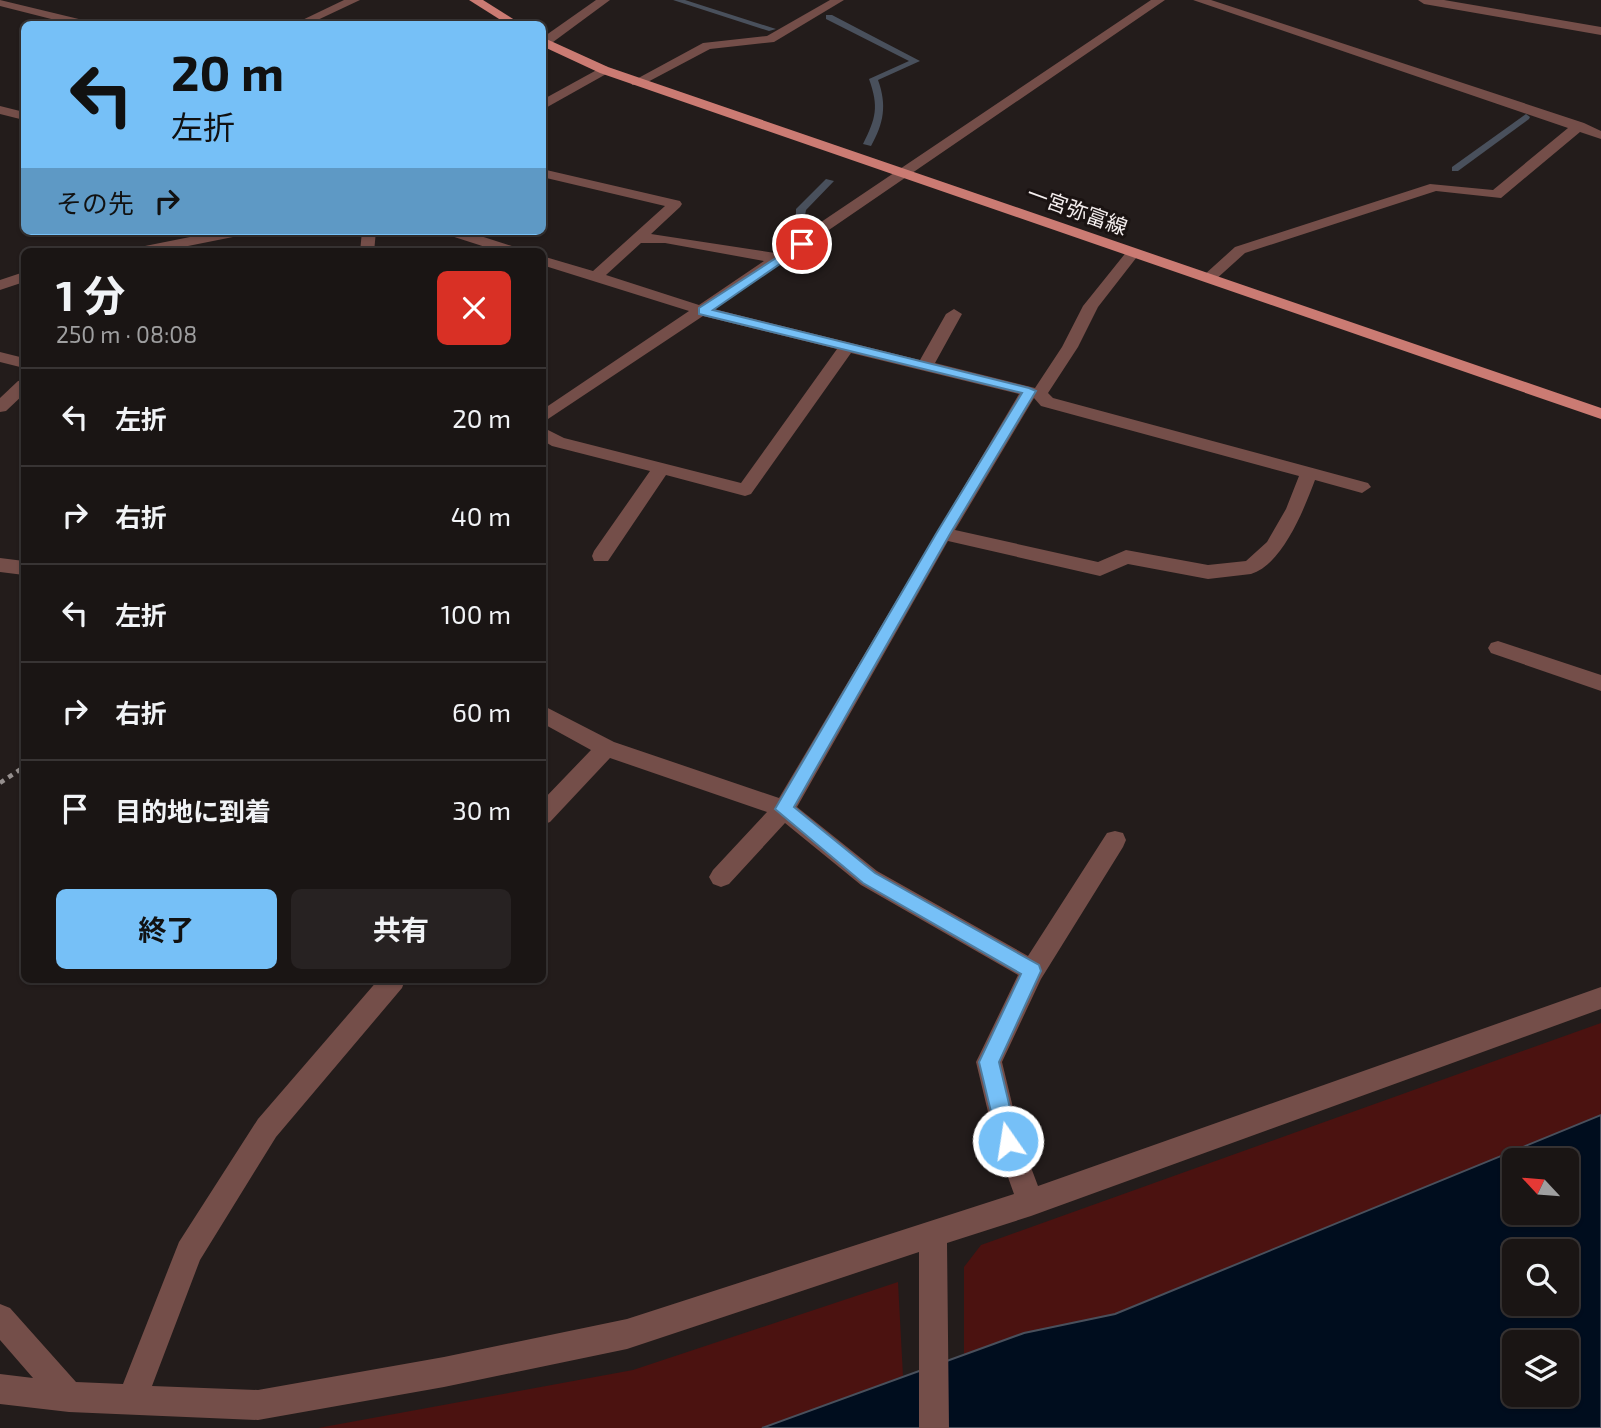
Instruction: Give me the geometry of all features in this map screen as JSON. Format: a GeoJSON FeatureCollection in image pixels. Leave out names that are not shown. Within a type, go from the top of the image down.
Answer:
{"type":"FeatureCollection","features":[{"type":"Feature","properties":{"kind":"main road"},"geometry":{"type":"LineString","coordinates":[[475,0],[510,21]]}},
{"type":"Feature","properties":{"kind":"main road","name":"一宮弥富線"},"geometry":{"type":"LineString","coordinates":[[546,43],[637,82],[903,171],[1132,253],[1601,414]]}},
{"type":"Feature","properties":{"kind":"street"},"geometry":{"type":"LineString","coordinates":[[307,21],[354,0]]}},
{"type":"Feature","properties":{"kind":"street"},"geometry":{"type":"LineString","coordinates":[[546,41],[604,0]]}},
{"type":"Feature","properties":{"kind":"street"},"geometry":{"type":"LineString","coordinates":[[637,82],[706,46],[770,39],[838,0]]}},
{"type":"Feature","properties":{"kind":"street"},"geometry":{"type":"LineString","coordinates":[[546,415],[1159,0]]}},
{"type":"Feature","properties":{"kind":"street"},"geometry":{"type":"LineString","coordinates":[[1199,0],[1592,129]]}},
{"type":"Feature","properties":{"kind":"street"},"geometry":{"type":"LineString","coordinates":[[1424,0],[1601,31]]}},
{"type":"Feature","properties":{"kind":"street"},"geometry":{"type":"LineString","coordinates":[[0,2],[72,21]]}},
{"type":"Feature","properties":{"kind":"street"},"geometry":{"type":"LineString","coordinates":[[546,104],[604,70]]}},
{"type":"Feature","properties":{"kind":"street"},"geometry":{"type":"LineString","coordinates":[[0,110],[21,115]]}},
{"type":"Feature","properties":{"kind":"street"},"geometry":{"type":"LineString","coordinates":[[1209,278],[1240,250],[1435,187],[1496,195],[1592,129]]}},
{"type":"Feature","properties":{"kind":"street"},"geometry":{"type":"LineString","coordinates":[[546,174],[675,204],[595,277]]}},
{"type":"Feature","properties":{"kind":"street"},"geometry":{"type":"LineString","coordinates":[[156,248],[222,235]]}},
{"type":"Feature","properties":{"kind":"street"},"geometry":{"type":"LineString","coordinates":[[463,235],[503,248]]}},
{"type":"Feature","properties":{"kind":"street"},"geometry":{"type":"LineString","coordinates":[[637,238],[665,239],[781,258]]}},
{"type":"Feature","properties":{"kind":"street"},"geometry":{"type":"LineString","coordinates":[[721,877],[784,809],[943,534],[1034,393],[1070,347],[1091,306],[1132,253]]}},
{"type":"Feature","properties":{"kind":"street"},"geometry":{"type":"LineString","coordinates":[[546,261],[703,311],[1034,393],[1047,402],[1362,487]]}},
{"type":"Feature","properties":{"kind":"street"},"geometry":{"type":"LineString","coordinates":[[0,285],[21,277]]}},
{"type":"Feature","properties":{"kind":"street"},"geometry":{"type":"LineString","coordinates":[[925,366],[954,314]]}},
{"type":"Feature","properties":{"kind":"street"},"geometry":{"type":"LineString","coordinates":[[546,434],[558,442],[745,489],[847,346]]}},
{"type":"Feature","properties":{"kind":"street"},"geometry":{"type":"LineString","coordinates":[[0,357],[21,362]]}},
{"type":"Feature","properties":{"kind":"street"},"geometry":{"type":"LineString","coordinates":[[0,407],[21,387]]}},
{"type":"Feature","properties":{"kind":"street"},"geometry":{"type":"LineString","coordinates":[[601,556],[661,469]]}},
{"type":"Feature","properties":{"kind":"street"},"geometry":{"type":"LineString","coordinates":[[943,534],[1100,569],[1126,556],[1208,572],[1251,566],[1275,546],[1295,509],[1309,473]]}},
{"type":"Feature","properties":{"kind":"street"},"geometry":{"type":"LineString","coordinates":[[0,565],[21,568]]}},
{"type":"Feature","properties":{"kind":"street"},"geometry":{"type":"LineString","coordinates":[[1498,648],[1601,683]]}},
{"type":"Feature","properties":{"kind":"street"},"geometry":{"type":"LineString","coordinates":[[546,715],[606,748],[784,809],[869,878],[1032,971]]}},
{"type":"Feature","properties":{"kind":"street"},"geometry":{"type":"LineString","coordinates":[[546,812],[606,748]]}},
{"type":"Feature","properties":{"kind":"street"},"geometry":{"type":"LineString","coordinates":[[1031,1202],[1008,1141],[989,1062],[1032,971],[1115,840]]}},
{"type":"Feature","properties":{"kind":"street"},"geometry":{"type":"LineString","coordinates":[[132,1400],[189,1252],[267,1128],[390,983]]}},
{"type":"Feature","properties":{"kind":"street"},"geometry":{"type":"LineString","coordinates":[[0,1389],[69,1397],[258,1405],[457,1369],[627,1334],[1031,1202],[1601,998]]}},
{"type":"Feature","properties":{"kind":"street"},"geometry":{"type":"LineString","coordinates":[[933,1234],[934,1428]]}},
{"type":"Feature","properties":{"kind":"street"},"geometry":{"type":"LineString","coordinates":[[0,1318],[69,1397]]}},
{"type":"Feature","properties":{"kind":"path"},"geometry":{"type":"LineString","coordinates":[[0,783],[21,769]]}},
{"type":"Feature","properties":{"kind":"shaded area"},"geometry":{"type":"Polygon","coordinates":[[[1601,1023],[1601,1115],[1520,1148],[1502,1148],[1502,1156],[1115,1314],[1024,1333],[964,1355],[964,1267],[981,1245],[1601,1023]]]}},
{"type":"Feature","properties":{"kind":"shaded area"},"geometry":{"type":"Polygon","coordinates":[[[898,1282],[903,1376],[762,1428],[318,1428],[633,1370],[898,1282]]]}},
{"type":"Feature","properties":{"kind":"water"},"geometry":{"type":"Polygon","coordinates":[[[1601,1115],[1601,1428],[762,1428],[1024,1333],[1115,1314],[1502,1156],[1502,1225],[1579,1225],[1579,1148],[1520,1148],[1601,1115]]]}},
{"type":"Feature","properties":{"kind":"waterway"},"geometry":{"type":"LineString","coordinates":[[677,0],[772,29]]}},
{"type":"Feature","properties":{"kind":"waterway"},"geometry":{"type":"LineString","coordinates":[[829,17],[916,61],[873,79],[881,106],[868,144]]}},
{"type":"Feature","properties":{"kind":"waterway"},"geometry":{"type":"LineString","coordinates":[[1455,169],[1526,117]]}},
{"type":"Feature","properties":{"kind":"waterway"},"geometry":{"type":"LineString","coordinates":[[799,230],[801,209],[829,181]]}},
{"type":"Feature","properties":{"kind":"route"},"geometry":{"type":"LineString","coordinates":[[802,244],[703,311],[1029,391],[784,809],[869,878],[1032,971],[989,1062],[1008,1141]]}}]}
